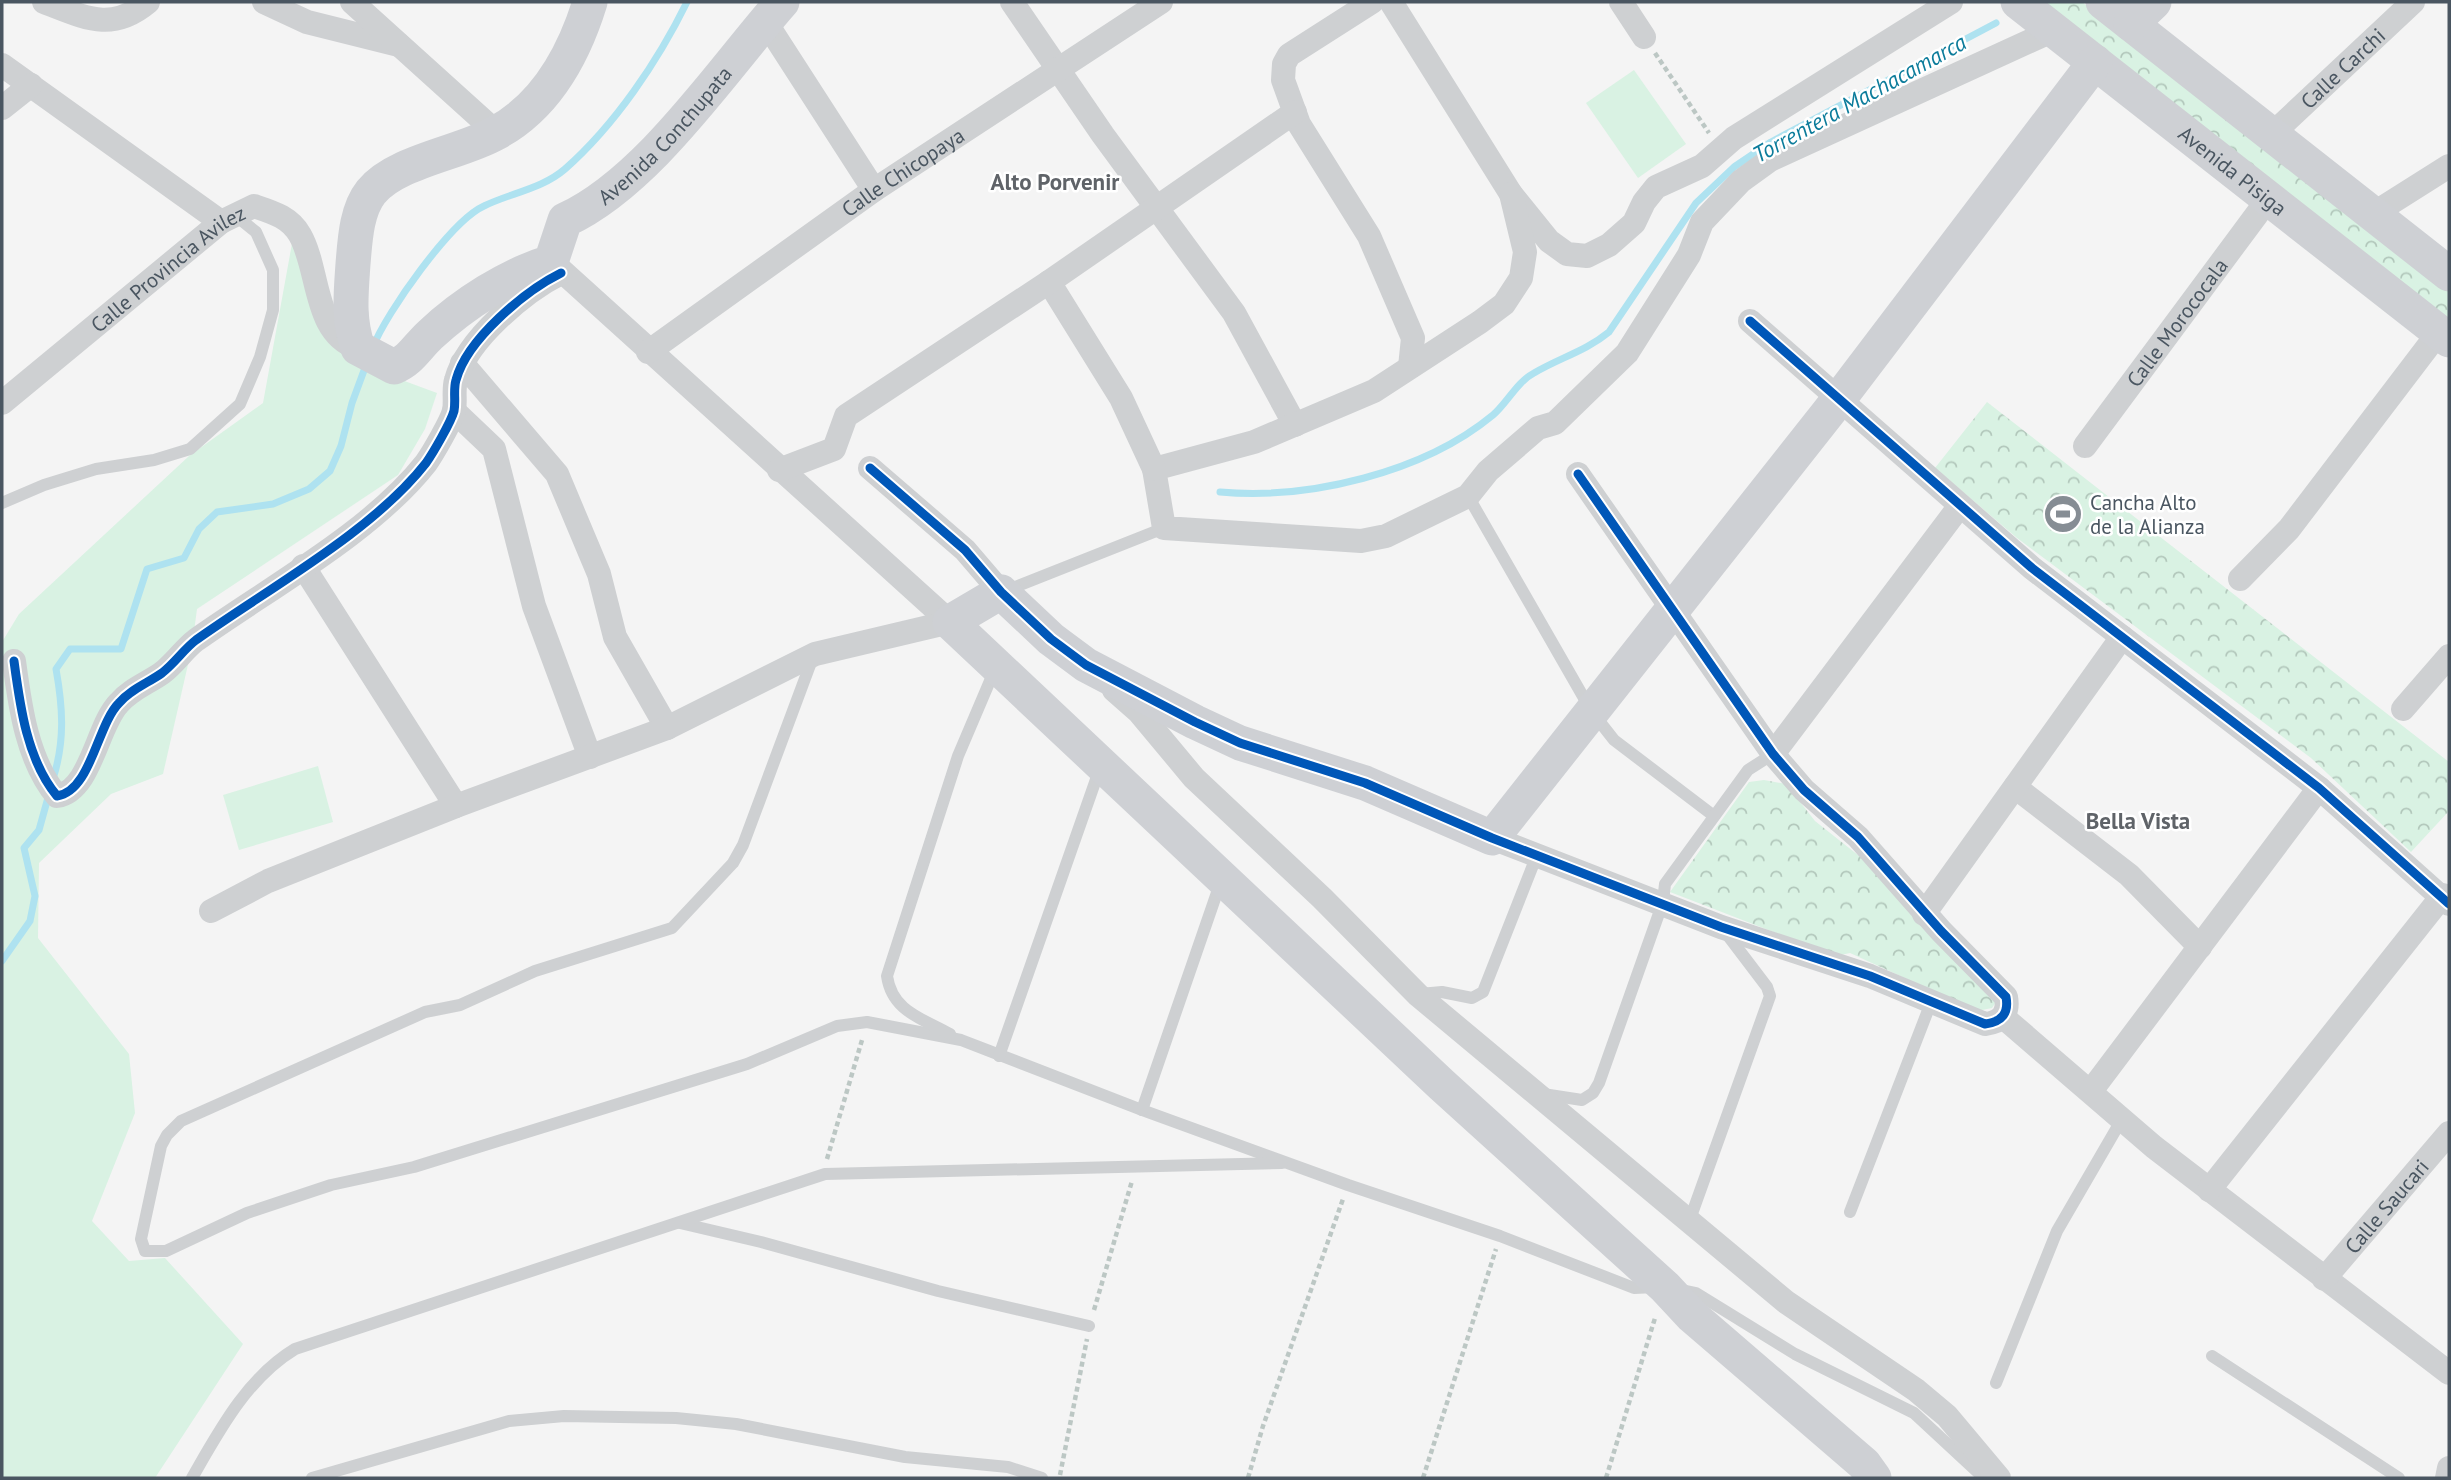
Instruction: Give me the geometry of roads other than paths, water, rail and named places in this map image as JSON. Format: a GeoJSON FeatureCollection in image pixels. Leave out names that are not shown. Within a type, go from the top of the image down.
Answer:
{"type":"FeatureCollection","features":[{"type":"Feature","properties":{"kind":"street"},"geometry":{"type":"LineString","coordinates":[[44,2],[88,18],[114,21],[136,12],[148,2]]}},
{"type":"Feature","properties":{"kind":"street"},"geometry":{"type":"LineString","coordinates":[[264,2],[307,22],[400,45]]}},
{"type":"Feature","properties":{"kind":"street"},"geometry":{"type":"LineString","coordinates":[[352,2],[497,133]]}},
{"type":"Feature","properties":{"kind":"street"},"geometry":{"type":"LineString","coordinates":[[590,2],[579,37],[562,68],[537,100],[497,133],[395,174],[371,192],[360,215],[355,237],[351,327],[358,348],[394,367],[406,362],[430,335],[484,294],[527,269],[556,267],[950,622],[1442,1085],[1665,1287],[1692,1316],[1864,1464],[1874,1478]]}},
{"type":"Feature","properties":{"kind":"street"},"geometry":{"type":"LineString","coordinates":[[1012,2],[1056,69],[1234,313],[1295,425]]}},
{"type":"Feature","properties":{"kind":"street","name":"Calle Chicopaya"},"geometry":{"type":"LineString","coordinates":[[648,352],[874,190],[1161,2]]}},
{"type":"Feature","properties":{"kind":"street"},"geometry":{"type":"LineString","coordinates":[[1373,2],[1289,55],[1283,80],[1299,124],[1369,236],[1413,338],[1410,367]]}},
{"type":"Feature","properties":{"kind":"street"},"geometry":{"type":"LineString","coordinates":[[1391,2],[1511,194],[1549,241],[1567,254],[1587,256],[1609,245],[1634,223],[1644,202],[1656,187],[1702,166],[1734,138],[1951,2]]}},
{"type":"Feature","properties":{"kind":"street"},"geometry":{"type":"LineString","coordinates":[[1620,2],[1644,37]]}},
{"type":"Feature","properties":{"kind":"street","name":"Avenida Pisiga"},"geometry":{"type":"LineString","coordinates":[[2018,2],[2444,336]]}},
{"type":"Feature","properties":{"kind":"street"},"geometry":{"type":"LineString","coordinates":[[2103,2],[2143,13],[2271,135],[2449,274]]}},
{"type":"Feature","properties":{"kind":"street","name":"Calle Carchi"},"geometry":{"type":"LineString","coordinates":[[2271,135],[2413,2]]}},
{"type":"Feature","properties":{"kind":"street"},"geometry":{"type":"LineString","coordinates":[[773,12],[874,190]]}},
{"type":"Feature","properties":{"kind":"street","name":"Avenida Conchupata"},"geometry":{"type":"LineString","coordinates":[[556,267],[565,220],[585,211],[634,170],[667,136],[773,12]]}},
{"type":"Feature","properties":{"kind":"street"},"geometry":{"type":"LineString","coordinates":[[1049,282],[1121,398],[1154,469],[1164,528],[1361,541],[1386,536],[1468,496],[1488,471],[1538,428],[1555,423],[1627,353],[1689,255],[1702,222],[1741,181],[1770,160],[2054,30]]}},
{"type":"Feature","properties":{"kind":"street"},"geometry":{"type":"LineString","coordinates":[[1492,838],[1839,399],[2095,62]]}},
{"type":"Feature","properties":{"kind":"street"},"geometry":{"type":"LineString","coordinates":[[2,65],[228,219]]}},
{"type":"Feature","properties":{"kind":"street"},"geometry":{"type":"LineString","coordinates":[[2,108],[31,85]]}},
{"type":"Feature","properties":{"kind":"street"},"geometry":{"type":"LineString","coordinates":[[779,470],[834,449],[846,416],[1049,282],[1295,112]]}},
{"type":"Feature","properties":{"kind":"street"},"geometry":{"type":"LineString","coordinates":[[2373,214],[2449,166]]}},
{"type":"Feature","properties":{"kind":"street"},"geometry":{"type":"LineString","coordinates":[[1154,469],[1254,442],[1374,391],[1504,304],[1521,278],[1525,253],[1511,194]]}},
{"type":"Feature","properties":{"kind":"street","name":"Calle Morococala"},"geometry":{"type":"LineString","coordinates":[[2085,446],[2269,198]]}},
{"type":"Feature","properties":{"kind":"street","name":"Calle Provincia Avilez"},"geometry":{"type":"LineString","coordinates":[[2,403],[228,219],[254,206],[282,216],[300,235],[332,328],[344,344],[358,348]]}},
{"type":"Feature","properties":{"kind":"street"},"geometry":{"type":"LineString","coordinates":[[13,661],[23,716],[39,767],[57,796],[65,795],[78,784],[105,722],[117,704],[132,690],[163,672],[193,642],[383,509],[428,461],[454,411],[455,381],[462,363],[480,339],[556,267]]}},
{"type":"Feature","properties":{"kind":"street"},"geometry":{"type":"LineString","coordinates":[[1750,321],[1959,507],[2032,568],[2319,788],[2446,900],[2209,1190]]}},
{"type":"Feature","properties":{"kind":"street"},"geometry":{"type":"LineString","coordinates":[[2240,579],[2289,528],[2444,336]]}},
{"type":"Feature","properties":{"kind":"street"},"geometry":{"type":"LineString","coordinates":[[462,363],[557,474],[599,574],[615,637],[667,728]]}},
{"type":"Feature","properties":{"kind":"street"},"geometry":{"type":"LineString","coordinates":[[454,411],[494,449],[534,606],[590,757]]}},
{"type":"Feature","properties":{"kind":"street"},"geometry":{"type":"LineString","coordinates":[[870,468],[965,550],[1001,592],[1051,639],[1086,665],[1139,712],[1194,778],[1322,898],[1418,995],[1689,1223],[1752,1271],[1786,1303],[1916,1390],[1947,1416],[1999,1478]]}},
{"type":"Feature","properties":{"kind":"street"},"geometry":{"type":"LineString","coordinates":[[1086,665],[1240,743],[1365,783],[1492,838],[1663,902],[1721,927],[1932,1000],[1985,1024],[1996,1023],[2008,1007],[2006,997],[1924,914],[1858,837],[1804,790],[1773,754],[1578,474]]}},
{"type":"Feature","properties":{"kind":"street"},"geometry":{"type":"LineString","coordinates":[[1773,754],[1959,507]]}},
{"type":"Feature","properties":{"kind":"street"},"geometry":{"type":"LineString","coordinates":[[303,566],[456,806]]}},
{"type":"Feature","properties":{"kind":"street"},"geometry":{"type":"LineString","coordinates":[[211,911],[268,881],[456,806],[667,728],[815,654],[950,622],[1001,592]]}},
{"type":"Feature","properties":{"kind":"street"},"geometry":{"type":"LineString","coordinates":[[1924,914],[2122,637]]}},
{"type":"Feature","properties":{"kind":"street"},"geometry":{"type":"LineString","coordinates":[[2403,709],[2449,656]]}},
{"type":"Feature","properties":{"kind":"street"},"geometry":{"type":"LineString","coordinates":[[2015,787],[2129,875],[2200,947]]}},
{"type":"Feature","properties":{"kind":"street"},"geometry":{"type":"LineString","coordinates":[[2091,1091],[2319,788]]}},
{"type":"Feature","properties":{"kind":"street"},"geometry":{"type":"LineString","coordinates":[[2003,1017],[2209,1190],[2449,1373]]}},
{"type":"Feature","properties":{"kind":"street","name":"Calle Saucari"},"geometry":{"type":"LineString","coordinates":[[2324,1279],[2449,1133]]}},
{"type":"Feature","properties":{"kind":"street"},"geometry":{"type":"LineString","coordinates":[[2447,1478],[2449,1468]]}},
{"type":"Feature","properties":{"kind":"lane"},"geometry":{"type":"LineString","coordinates":[[2,503],[44,485],[96,469],[154,460],[190,449],[240,404],[260,357],[273,310],[273,270],[256,232],[228,219]]}},
{"type":"Feature","properties":{"kind":"lane"},"geometry":{"type":"LineString","coordinates":[[1468,496],[1592,712],[1614,740],[1714,816]]}},
{"type":"Feature","properties":{"kind":"lane"},"geometry":{"type":"LineString","coordinates":[[1001,592],[1164,528]]}},
{"type":"Feature","properties":{"kind":"lane"},"geometry":{"type":"LineString","coordinates":[[815,654],[743,845],[733,863],[685,917],[656,936],[535,971],[460,1005],[425,1012],[181,1121],[167,1135],[161,1146],[141,1239],[145,1251],[166,1251],[247,1213],[331,1185],[414,1167],[747,1064],[837,1026],[867,1022],[961,1040]]}},
{"type":"Feature","properties":{"kind":"lane"},"geometry":{"type":"LineString","coordinates":[[996,666],[958,755],[887,976],[890,993],[901,1007],[961,1040],[999,1056],[1348,1185],[1500,1236],[1634,1288],[1665,1287],[1696,1293],[1795,1354],[1914,1413],[1984,1478]]}},
{"type":"Feature","properties":{"kind":"lane"},"geometry":{"type":"LineString","coordinates":[[1531,1092],[1582,1100],[1593,1093],[1599,1083],[1663,902],[1665,884],[1748,769],[1773,754]]}},
{"type":"Feature","properties":{"kind":"lane"},"geometry":{"type":"LineString","coordinates":[[999,1056],[1101,764]]}},
{"type":"Feature","properties":{"kind":"lane"},"geometry":{"type":"LineString","coordinates":[[1418,995],[1442,992],[1472,998],[1483,992],[1537,855]]}},
{"type":"Feature","properties":{"kind":"lane"},"geometry":{"type":"LineString","coordinates":[[1142,1110],[1222,878]]}},
{"type":"Feature","properties":{"kind":"lane"},"geometry":{"type":"LineString","coordinates":[[1689,1223],[1770,996],[1767,986],[1721,927]]}},
{"type":"Feature","properties":{"kind":"lane"},"geometry":{"type":"LineString","coordinates":[[1850,1212],[1932,1000]]}},
{"type":"Feature","properties":{"kind":"lane"},"geometry":{"type":"LineString","coordinates":[[1996,1383],[2057,1231],[2122,1119]]}},
{"type":"Feature","properties":{"kind":"lane"},"geometry":{"type":"LineString","coordinates":[[192,1478],[237,1405],[276,1360],[295,1349],[825,1174],[1292,1163]]}},
{"type":"Feature","properties":{"kind":"lane"},"geometry":{"type":"LineString","coordinates":[[680,1223],[761,1242],[938,1291],[1089,1326]]}},
{"type":"Feature","properties":{"kind":"lane"},"geometry":{"type":"LineString","coordinates":[[2212,1356],[2399,1478]]}},
{"type":"Feature","properties":{"kind":"lane"},"geometry":{"type":"LineString","coordinates":[[312,1478],[509,1421],[564,1416],[676,1418],[737,1424],[905,1457],[1007,1467],[1042,1478]]}},
{"type":"Feature","properties":{"kind":"waterway"},"geometry":{"type":"LineString","coordinates":[[373,347],[391,313],[421,269],[470,215],[494,201],[556,176],[601,133],[649,69],[687,2]]}},
{"type":"Feature","properties":{"kind":"waterway","name":"Torrentera Machacamarca"},"geometry":{"type":"LineString","coordinates":[[1220,492],[1290,492],[1363,478],[1433,453],[1465,435],[1493,415],[1528,377],[1609,332],[1696,203],[1734,167],[1771,142],[1996,23]]}},
{"type":"Feature","properties":{"kind":"waterway"},"geometry":{"type":"LineString","coordinates":[[53,779],[60,751],[62,724],[56,669],[70,649],[121,649],[147,569],[184,558],[199,529],[217,512],[273,504],[309,489],[330,471],[341,446],[352,403],[366,365]]}},
{"type":"Feature","properties":{"kind":"waterway"},"geometry":{"type":"LineString","coordinates":[[2,961],[30,921],[35,896],[24,848],[39,830],[49,794]]}},
{"type":"Feature","properties":{"kind":"place","name":"Cancha Alto de la Alianza"},"geometry":{"type":"Point","coordinates":[2063,514]}},
{"type":"Feature","properties":{"kind":"district","name":"Alto Porvenir"},"geometry":{"type":"Point","coordinates":[1055,181]}},
{"type":"Feature","properties":{"kind":"district","name":"Bella Vista"},"geometry":{"type":"Point","coordinates":[2138,820]}}]}
